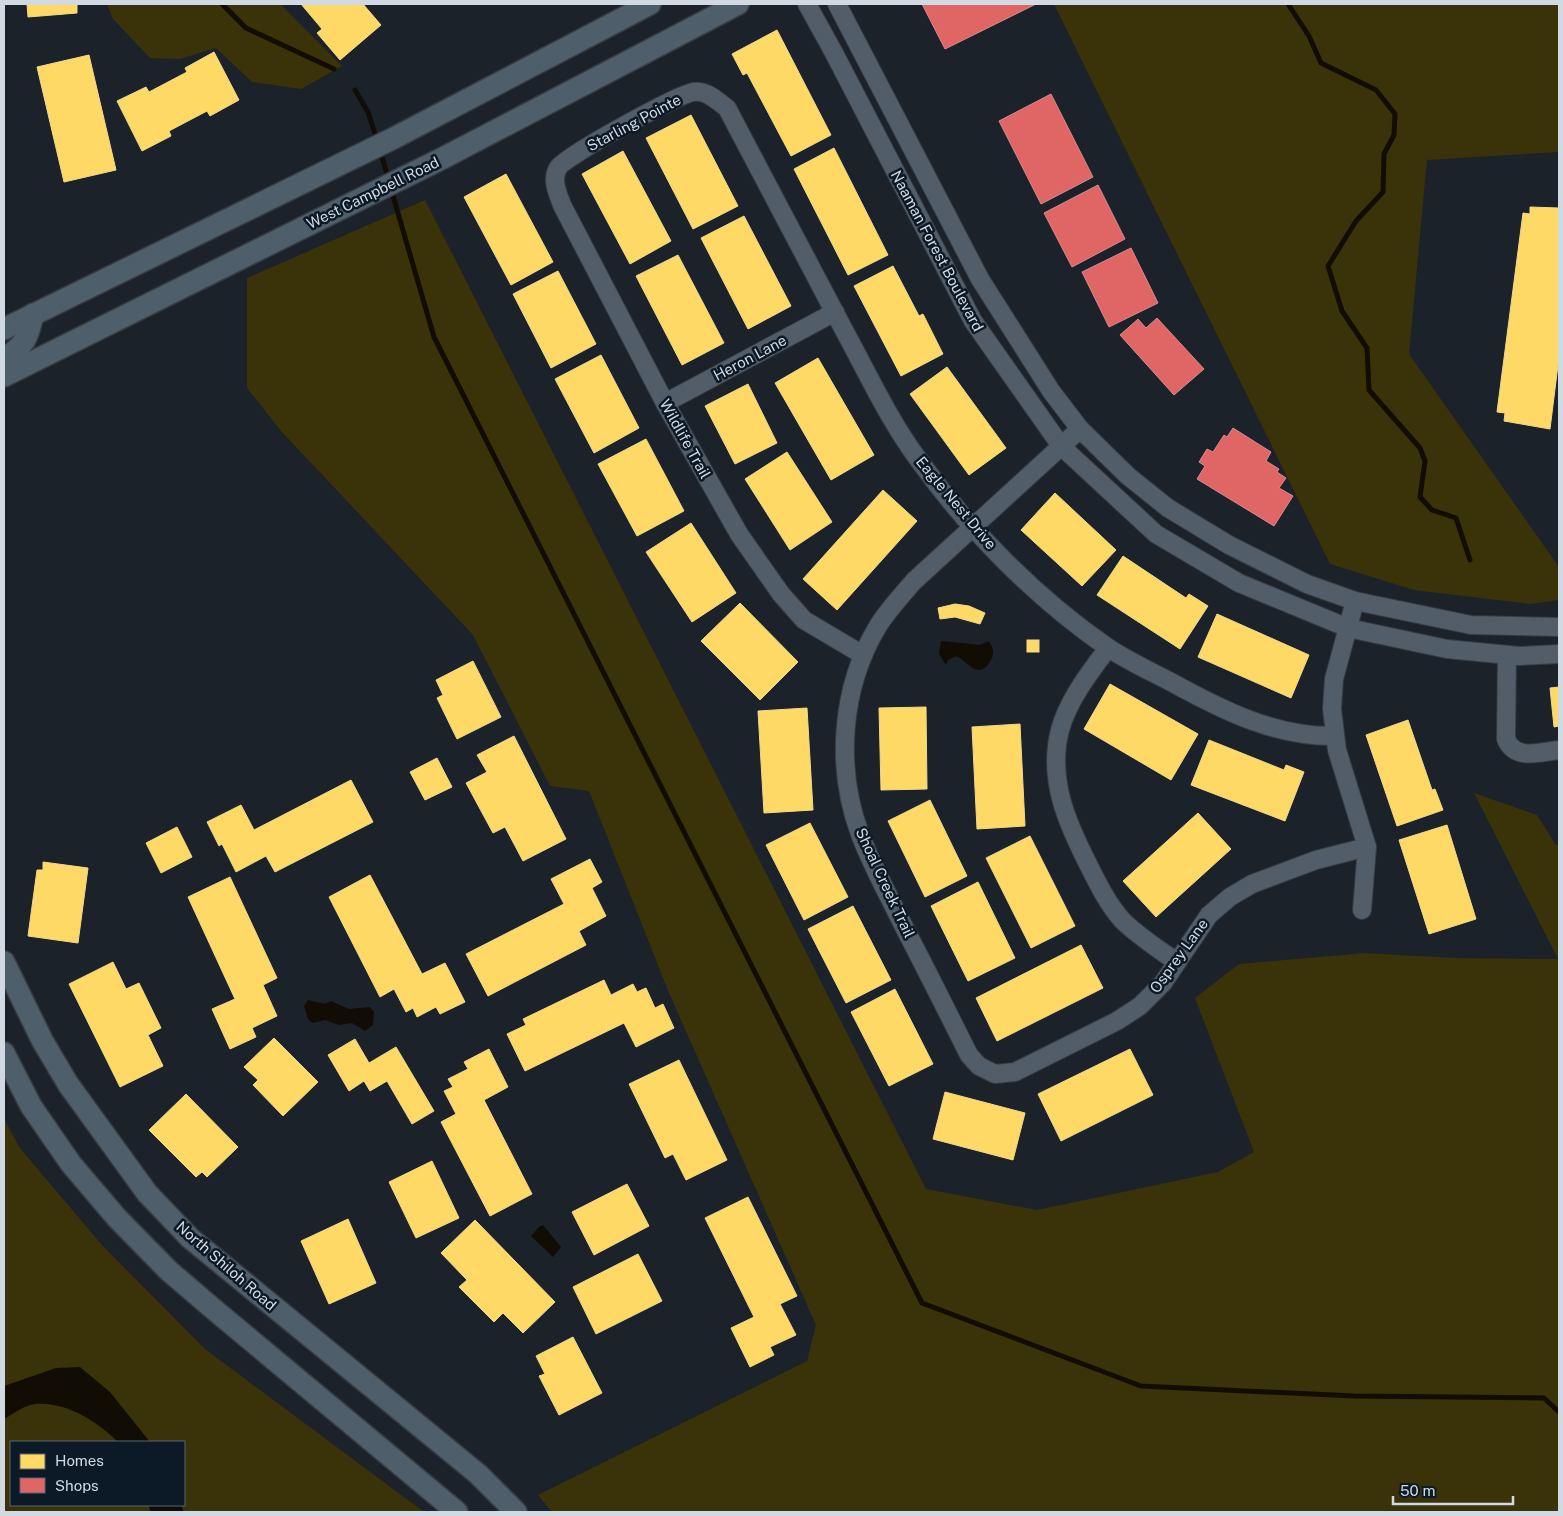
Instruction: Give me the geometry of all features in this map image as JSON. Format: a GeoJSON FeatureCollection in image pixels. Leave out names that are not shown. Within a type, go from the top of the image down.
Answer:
{"type":"FeatureCollection","features":[{"type":"Feature","properties":{"kind":"main road"},"geometry":{"type":"LineString","coordinates":[[4,329],[426,121],[650,4]]}},
{"type":"Feature","properties":{"kind":"main road","name":"West Campbell Road"},"geometry":{"type":"LineString","coordinates":[[4,376],[443,158],[738,4]]}},
{"type":"Feature","properties":{"kind":"main road"},"geometry":{"type":"LineString","coordinates":[[4,358],[20,348],[28,334],[32,314]]}},
{"type":"Feature","properties":{"kind":"main road","name":"North Shiloh Road"},"geometry":{"type":"LineString","coordinates":[[4,962],[42,1040],[68,1084],[147,1193],[190,1238],[478,1474],[516,1512]]}},
{"type":"Feature","properties":{"kind":"main road"},"geometry":{"type":"LineString","coordinates":[[4,1053],[31,1106],[72,1164],[117,1218],[169,1271],[457,1512]]}},
{"type":"Feature","properties":{"kind":"street","name":"Naaman Forest Boulevard"},"geometry":{"type":"LineString","coordinates":[[806,4],[973,321],[1061,446],[1156,534],[1239,583],[1348,628],[1447,649],[1520,656],[1559,654]]}},
{"type":"Feature","properties":{"kind":"street","name":"Naaman Forest Boulevard"},"geometry":{"type":"LineString","coordinates":[[836,4],[973,266],[1051,391],[1080,429],[1128,476],[1168,508],[1229,546],[1307,584],[1355,601],[1472,625],[1559,627]]}},
{"type":"Feature","properties":{"kind":"street","name":"Starling Pointe"},"geometry":{"type":"LineString","coordinates":[[555,184],[558,168],[572,156],[647,114],[692,92],[708,93],[727,108]]}},
{"type":"Feature","properties":{"kind":"street","name":"Eagle Nest Drive"},"geometry":{"type":"LineString","coordinates":[[727,108],[887,410],[917,458],[974,527],[1055,608],[1108,648],[1236,716],[1270,728],[1315,736],[1335,736]]}},
{"type":"Feature","properties":{"kind":"street","name":"Wildlife Trail"},"geometry":{"type":"LineString","coordinates":[[555,184],[562,205],[665,403],[739,534],[781,594],[804,620],[863,655]]}},
{"type":"Feature","properties":{"kind":"street"},"geometry":{"type":"LineString","coordinates":[[922,222],[964,266],[973,266]]}},
{"type":"Feature","properties":{"kind":"street","name":"Heron Lane"},"geometry":{"type":"LineString","coordinates":[[665,403],[835,312]]}},
{"type":"Feature","properties":{"kind":"street","name":"Shoal Creek Trail"},"geometry":{"type":"LineString","coordinates":[[995,1074],[979,1066],[969,1055],[860,834],[848,789],[844,736],[855,679],[863,655],[878,625],[914,581],[1080,429]]}},
{"type":"Feature","properties":{"kind":"street"},"geometry":{"type":"LineString","coordinates":[[1355,601],[1334,679],[1332,708],[1335,736],[1343,771],[1367,847],[1362,910]]}},
{"type":"Feature","properties":{"kind":"street"},"geometry":{"type":"LineString","coordinates":[[1108,648],[1069,706],[1060,730],[1056,766],[1058,791],[1064,815],[1072,833],[1108,902],[1123,920],[1176,962]]}},
{"type":"Feature","properties":{"kind":"street"},"geometry":{"type":"LineString","coordinates":[[1507,655],[1506,739],[1509,746],[1515,752],[1522,754],[1559,750]]}},
{"type":"Feature","properties":{"kind":"street","name":"Osprey Lane"},"geometry":{"type":"LineString","coordinates":[[995,1074],[1015,1072],[1117,1021],[1140,1006],[1163,983],[1209,915],[1230,897],[1252,884],[1316,860],[1367,847]]}},
{"type":"Feature","properties":{"kind":"shaded area"},"geometry":{"type":"Polygon","coordinates":[[[107,4],[280,4],[342,66],[301,89],[252,82],[216,48],[180,59],[150,58],[113,19],[107,4]]]}},
{"type":"Feature","properties":{"kind":"shaded area"},"geometry":{"type":"Polygon","coordinates":[[[1054,4],[1559,4],[1559,152],[1427,160],[1409,354],[1559,567],[1559,600],[1530,604],[1414,590],[1330,564],[1054,4]]]}},
{"type":"Feature","properties":{"kind":"shaded area"},"geometry":{"type":"Polygon","coordinates":[[[425,200],[926,1189],[1037,1210],[1218,1172],[1254,1152],[1195,998],[1239,964],[1365,953],[1453,958],[1558,959],[1474,793],[1537,815],[1556,845],[1559,845],[1559,1512],[552,1512],[538,1495],[807,1361],[816,1325],[669,993],[589,791],[550,786],[473,635],[281,431],[247,388],[247,278],[425,200]]]}},
{"type":"Feature","properties":{"kind":"shaded area"},"geometry":{"type":"Polygon","coordinates":[[[941,641],[980,645],[989,641],[993,655],[982,670],[973,668],[956,656],[948,660],[946,665],[939,654],[941,641]]]}},
{"type":"Feature","properties":{"kind":"shaded area"},"geometry":{"type":"Polygon","coordinates":[[[308,1000],[325,1004],[331,1001],[349,1009],[370,1007],[374,1012],[373,1025],[365,1031],[352,1023],[339,1025],[325,1020],[313,1023],[308,1019],[304,1006],[308,1000]]]}},
{"type":"Feature","properties":{"kind":"shaded area"},"geometry":{"type":"Polygon","coordinates":[[[4,1118],[19,1147],[102,1245],[205,1349],[424,1512],[4,1512],[4,1118]]]}},
{"type":"Feature","properties":{"kind":"shaded area"},"geometry":{"type":"Polygon","coordinates":[[[543,1225],[561,1247],[553,1257],[531,1236],[543,1225]]]}},
{"type":"Feature","properties":{"kind":"shaded area"},"geometry":{"type":"Polygon","coordinates":[[[80,1367],[110,1392],[149,1441],[117,1441],[101,1427],[81,1414],[70,1409],[47,1404],[27,1406],[4,1419],[4,1386],[56,1368],[80,1367]]]}},
{"type":"Feature","properties":{"kind":"shaded area"},"geometry":{"type":"Polygon","coordinates":[[[148,1506],[181,1506],[184,1512],[151,1512],[148,1506]]]}},
{"type":"Feature","properties":{"kind":"building: Homes"},"geometry":{"type":"Polygon","coordinates":[[[27,4],[77,4],[77,13],[28,17],[27,4]]]}},
{"type":"Feature","properties":{"kind":"building: Homes"},"geometry":{"type":"Polygon","coordinates":[[[301,4],[363,4],[381,25],[340,60],[317,33],[322,29],[301,4]]]}},
{"type":"Feature","properties":{"kind":"building: Homes"},"geometry":{"type":"Polygon","coordinates":[[[777,30],[831,135],[791,156],[747,73],[743,75],[732,54],[777,30]]]}},
{"type":"Feature","properties":{"kind":"building: Homes"},"geometry":{"type":"Polygon","coordinates":[[[214,52],[239,100],[210,116],[207,111],[169,131],[171,136],[142,151],[117,101],[146,87],[149,92],[187,72],[185,68],[214,52]]]}},
{"type":"Feature","properties":{"kind":"building: Homes"},"geometry":{"type":"Polygon","coordinates":[[[89,55],[116,170],[64,182],[37,67],[89,55]]]}},
{"type":"Feature","properties":{"kind":"building: Homes"},"geometry":{"type":"Polygon","coordinates":[[[691,115],[738,206],[693,229],[646,138],[691,115]]]}},
{"type":"Feature","properties":{"kind":"building: Homes"},"geometry":{"type":"Polygon","coordinates":[[[834,148],[888,255],[848,275],[794,169],[834,148]]]}},
{"type":"Feature","properties":{"kind":"building: Homes"},"geometry":{"type":"Polygon","coordinates":[[[623,151],[671,241],[630,264],[582,174],[623,151]]]}},
{"type":"Feature","properties":{"kind":"building: Homes"},"geometry":{"type":"Polygon","coordinates":[[[506,174],[553,262],[511,285],[464,197],[506,174]]]}},
{"type":"Feature","properties":{"kind":"building: Homes"},"geometry":{"type":"Polygon","coordinates":[[[1530,207],[1559,208],[1559,357],[1550,429],[1504,421],[1505,413],[1497,412],[1523,213],[1530,214],[1530,207]]]}},
{"type":"Feature","properties":{"kind":"building: Homes"},"geometry":{"type":"Polygon","coordinates":[[[744,216],[791,306],[748,329],[701,238],[744,216]]]}},
{"type":"Feature","properties":{"kind":"building: Homes"},"geometry":{"type":"Polygon","coordinates":[[[678,255],[724,343],[682,365],[636,276],[678,255]]]}},
{"type":"Feature","properties":{"kind":"building: Homes"},"geometry":{"type":"Polygon","coordinates":[[[893,266],[919,316],[923,314],[943,354],[901,376],[854,286],[893,266]]]}},
{"type":"Feature","properties":{"kind":"building: Homes"},"geometry":{"type":"Polygon","coordinates":[[[558,271],[596,344],[551,368],[513,294],[558,271]]]}},
{"type":"Feature","properties":{"kind":"building: Homes"},"geometry":{"type":"Polygon","coordinates":[[[601,355],[639,428],[594,453],[555,379],[601,355]]]}},
{"type":"Feature","properties":{"kind":"building: Homes"},"geometry":{"type":"Polygon","coordinates":[[[818,358],[874,455],[831,480],[775,383],[818,358]]]}},
{"type":"Feature","properties":{"kind":"building: Homes"},"geometry":{"type":"Polygon","coordinates":[[[947,367],[1006,448],[969,475],[910,394],[947,367]]]}},
{"type":"Feature","properties":{"kind":"building: Homes"},"geometry":{"type":"Polygon","coordinates":[[[748,384],[777,443],[735,464],[705,406],[748,384]]]}},
{"type":"Feature","properties":{"kind":"building: Homes"},"geometry":{"type":"Polygon","coordinates":[[[646,439],[684,511],[637,536],[598,464],[646,439]]]}},
{"type":"Feature","properties":{"kind":"building: Homes"},"geometry":{"type":"Polygon","coordinates":[[[787,452],[832,522],[790,550],[745,479],[787,452]]]}},
{"type":"Feature","properties":{"kind":"building: Homes"},"geometry":{"type":"Polygon","coordinates":[[[883,490],[917,521],[837,610],[803,579],[883,490]]]}},
{"type":"Feature","properties":{"kind":"building: Homes"},"geometry":{"type":"Polygon","coordinates":[[[1055,493],[1116,550],[1082,586],[1021,530],[1055,493]]]}},
{"type":"Feature","properties":{"kind":"building: Homes"},"geometry":{"type":"Polygon","coordinates":[[[691,523],[736,593],[692,622],[646,552],[691,523]]]}},
{"type":"Feature","properties":{"kind":"building: Homes"},"geometry":{"type":"Polygon","coordinates":[[[1123,556],[1186,598],[1189,594],[1208,606],[1180,649],[1097,595],[1123,556]]]}},
{"type":"Feature","properties":{"kind":"building: Homes"},"geometry":{"type":"Polygon","coordinates":[[[740,603],[798,662],[760,700],[701,641],[740,603]]]}},
{"type":"Feature","properties":{"kind":"building: Homes"},"geometry":{"type":"Polygon","coordinates":[[[955,604],[969,606],[985,613],[980,624],[955,617],[940,619],[938,608],[955,604]]]}},
{"type":"Feature","properties":{"kind":"building: Homes"},"geometry":{"type":"Polygon","coordinates":[[[1217,614],[1309,655],[1291,698],[1198,657],[1217,614]]]}},
{"type":"Feature","properties":{"kind":"building: Homes"},"geometry":{"type":"Polygon","coordinates":[[[1027,640],[1039,640],[1039,652],[1027,652],[1027,640]]]}},
{"type":"Feature","properties":{"kind":"building: Homes"},"geometry":{"type":"Polygon","coordinates":[[[473,661],[501,717],[457,739],[437,698],[443,695],[436,680],[473,661]]]}},
{"type":"Feature","properties":{"kind":"building: Homes"},"geometry":{"type":"Polygon","coordinates":[[[1110,684],[1198,734],[1171,780],[1084,729],[1110,684]]]}},
{"type":"Feature","properties":{"kind":"building: Homes"},"geometry":{"type":"Polygon","coordinates":[[[1559,687],[1559,726],[1554,727],[1550,688],[1559,687]]]}},
{"type":"Feature","properties":{"kind":"building: Homes"},"geometry":{"type":"Polygon","coordinates":[[[926,707],[927,789],[881,790],[879,708],[926,707]]]}},
{"type":"Feature","properties":{"kind":"building: Homes"},"geometry":{"type":"Polygon","coordinates":[[[807,708],[813,810],[764,813],[758,711],[807,708]]]}},
{"type":"Feature","properties":{"kind":"building: Homes"},"geometry":{"type":"Polygon","coordinates":[[[1408,720],[1432,790],[1435,789],[1443,810],[1397,826],[1366,735],[1408,720]]]}},
{"type":"Feature","properties":{"kind":"building: Homes"},"geometry":{"type":"Polygon","coordinates":[[[1020,724],[1025,826],[977,829],[972,727],[1020,724]]]}},
{"type":"Feature","properties":{"kind":"building: Homes"},"geometry":{"type":"Polygon","coordinates":[[[514,736],[566,839],[523,861],[505,827],[493,833],[466,783],[487,772],[477,755],[514,736]]]}},
{"type":"Feature","properties":{"kind":"building: Homes"},"geometry":{"type":"Polygon","coordinates":[[[1209,740],[1284,770],[1286,765],[1304,772],[1285,821],[1191,785],[1209,740]]]}},
{"type":"Feature","properties":{"kind":"building: Homes"},"geometry":{"type":"Polygon","coordinates":[[[437,758],[452,787],[425,800],[410,772],[437,758]]]}},
{"type":"Feature","properties":{"kind":"building: Homes"},"geometry":{"type":"Polygon","coordinates":[[[351,780],[373,822],[275,872],[266,856],[236,872],[222,844],[219,846],[207,822],[241,805],[254,830],[351,780]]]}},
{"type":"Feature","properties":{"kind":"building: Homes"},"geometry":{"type":"Polygon","coordinates":[[[930,800],[967,876],[925,897],[888,821],[930,800]]]}},
{"type":"Feature","properties":{"kind":"building: Homes"},"geometry":{"type":"Polygon","coordinates":[[[1198,813],[1231,849],[1156,917],[1123,881],[1198,813]]]}},
{"type":"Feature","properties":{"kind":"building: Homes"},"geometry":{"type":"Polygon","coordinates":[[[810,823],[848,897],[804,920],[766,845],[810,823]]]}},
{"type":"Feature","properties":{"kind":"building: Homes"},"geometry":{"type":"Polygon","coordinates":[[[1447,825],[1476,919],[1429,934],[1399,840],[1447,825]]]}},
{"type":"Feature","properties":{"kind":"building: Homes"},"geometry":{"type":"Polygon","coordinates":[[[177,827],[192,857],[161,873],[146,843],[177,827]]]}},
{"type":"Feature","properties":{"kind":"building: Homes"},"geometry":{"type":"Polygon","coordinates":[[[1030,836],[1075,926],[1031,948],[986,858],[1030,836]]]}},
{"type":"Feature","properties":{"kind":"building: Homes"},"geometry":{"type":"Polygon","coordinates":[[[590,859],[602,882],[592,888],[606,916],[579,931],[586,945],[488,996],[466,954],[564,904],[551,879],[590,859]]]}},
{"type":"Feature","properties":{"kind":"building: Homes"},"geometry":{"type":"Polygon","coordinates":[[[43,862],[88,868],[78,943],[28,936],[37,870],[43,870],[43,862]]]}},
{"type":"Feature","properties":{"kind":"building: Homes"},"geometry":{"type":"Polygon","coordinates":[[[370,875],[422,974],[445,963],[465,1002],[440,1014],[436,1007],[417,1017],[413,1008],[406,1012],[394,989],[380,997],[329,897],[370,875]]]}},
{"type":"Feature","properties":{"kind":"building: Homes"},"geometry":{"type":"Polygon","coordinates":[[[230,877],[277,978],[263,985],[277,1016],[252,1028],[256,1037],[230,1049],[212,1009],[235,999],[188,897],[230,877]]]}},
{"type":"Feature","properties":{"kind":"building: Homes"},"geometry":{"type":"Polygon","coordinates":[[[978,882],[1015,958],[968,981],[931,906],[978,882]]]}},
{"type":"Feature","properties":{"kind":"building: Homes"},"geometry":{"type":"Polygon","coordinates":[[[853,906],[891,980],[846,1003],[808,929],[853,906]]]}},
{"type":"Feature","properties":{"kind":"building: Homes"},"geometry":{"type":"Polygon","coordinates":[[[1081,945],[1103,988],[997,1041],[976,998],[1081,945]]]}},
{"type":"Feature","properties":{"kind":"building: Homes"},"geometry":{"type":"Polygon","coordinates":[[[113,962],[126,989],[139,983],[161,1028],[148,1035],[163,1066],[120,1087],[69,984],[113,962]]]}},
{"type":"Feature","properties":{"kind":"building: Homes"},"geometry":{"type":"Polygon","coordinates":[[[604,980],[611,995],[633,984],[637,992],[646,988],[655,1008],[663,1004],[674,1028],[636,1047],[624,1023],[525,1071],[507,1034],[526,1025],[523,1019],[604,980]]]}},
{"type":"Feature","properties":{"kind":"building: Homes"},"geometry":{"type":"Polygon","coordinates":[[[895,989],[933,1064],[889,1086],[851,1012],[895,989]]]}},
{"type":"Feature","properties":{"kind":"building: Homes"},"geometry":{"type":"Polygon","coordinates":[[[274,1038],[318,1082],[283,1116],[253,1085],[258,1080],[244,1067],[274,1038]]]}},
{"type":"Feature","properties":{"kind":"building: Homes"},"geometry":{"type":"Polygon","coordinates":[[[355,1039],[369,1063],[396,1047],[434,1111],[412,1124],[387,1081],[370,1091],[364,1081],[349,1091],[328,1055],[355,1039]]]}},
{"type":"Feature","properties":{"kind":"building: Homes"},"geometry":{"type":"Polygon","coordinates":[[[489,1049],[508,1087],[484,1100],[532,1194],[490,1216],[441,1122],[456,1114],[444,1091],[453,1087],[448,1079],[468,1069],[464,1062],[489,1049]]]}},
{"type":"Feature","properties":{"kind":"building: Homes"},"geometry":{"type":"Polygon","coordinates":[[[1130,1049],[1153,1095],[1061,1141],[1038,1094],[1130,1049]]]}},
{"type":"Feature","properties":{"kind":"building: Homes"},"geometry":{"type":"Polygon","coordinates":[[[679,1060],[727,1160],[686,1180],[673,1154],[665,1158],[629,1084],[679,1060]]]}},
{"type":"Feature","properties":{"kind":"building: Homes"},"geometry":{"type":"Polygon","coordinates":[[[945,1092],[1025,1113],[1013,1160],[933,1139],[945,1092]]]}},
{"type":"Feature","properties":{"kind":"building: Homes"},"geometry":{"type":"Polygon","coordinates":[[[186,1094],[238,1147],[207,1177],[202,1172],[196,1177],[149,1130],[186,1094]]]}},
{"type":"Feature","properties":{"kind":"building: Homes"},"geometry":{"type":"Polygon","coordinates":[[[432,1161],[459,1218],[416,1238],[389,1182],[432,1161]]]}},
{"type":"Feature","properties":{"kind":"building: Homes"},"geometry":{"type":"Polygon","coordinates":[[[627,1184],[649,1226],[594,1255],[572,1212],[627,1184]]]}},
{"type":"Feature","properties":{"kind":"building: Homes"},"geometry":{"type":"Polygon","coordinates":[[[748,1197],[797,1296],[780,1304],[796,1335],[770,1347],[774,1355],[750,1367],[731,1328],[754,1317],[705,1218],[748,1197]]]}},
{"type":"Feature","properties":{"kind":"building: Homes"},"geometry":{"type":"Polygon","coordinates":[[[348,1219],[376,1283],[329,1304],[301,1241],[348,1219]]]}},
{"type":"Feature","properties":{"kind":"building: Homes"},"geometry":{"type":"Polygon","coordinates":[[[475,1220],[555,1302],[523,1333],[503,1313],[494,1322],[459,1287],[467,1280],[441,1253],[475,1220]]]}},
{"type":"Feature","properties":{"kind":"building: Homes"},"geometry":{"type":"Polygon","coordinates":[[[638,1254],[662,1301],[596,1334],[573,1287],[638,1254]]]}},
{"type":"Feature","properties":{"kind":"building: Homes"},"geometry":{"type":"Polygon","coordinates":[[[573,1337],[602,1393],[559,1415],[539,1376],[545,1374],[536,1356],[573,1337]]]}},
{"type":"Feature","properties":{"kind":"building: Shops"},"geometry":{"type":"Polygon","coordinates":[[[922,4],[1036,4],[945,49],[922,4]]]}},
{"type":"Feature","properties":{"kind":"building: Shops"},"geometry":{"type":"Polygon","coordinates":[[[1051,94],[1093,177],[1041,204],[999,121],[1051,94]]]}},
{"type":"Feature","properties":{"kind":"building: Shops"},"geometry":{"type":"Polygon","coordinates":[[[1098,185],[1125,239],[1072,267],[1044,213],[1098,185]]]}},
{"type":"Feature","properties":{"kind":"building: Shops"},"geometry":{"type":"Polygon","coordinates":[[[1131,248],[1158,303],[1109,327],[1082,272],[1131,248]]]}},
{"type":"Feature","properties":{"kind":"building: Shops"},"geometry":{"type":"Polygon","coordinates":[[[1157,318],[1204,369],[1174,395],[1120,335],[1138,319],[1146,328],[1157,318]]]}},
{"type":"Feature","properties":{"kind":"building: Shops"},"geometry":{"type":"Polygon","coordinates":[[[1233,428],[1271,452],[1266,461],[1279,469],[1277,472],[1286,478],[1279,488],[1293,496],[1274,526],[1197,479],[1205,466],[1199,462],[1207,449],[1213,452],[1224,435],[1227,437],[1233,428]]]}},
{"type":"Feature","properties":{"kind":"waterway"},"geometry":{"type":"LineString","coordinates":[[222,4],[246,28],[334,69]]}},
{"type":"Feature","properties":{"kind":"waterway"},"geometry":{"type":"LineString","coordinates":[[1288,4],[1309,36],[1321,63],[1376,90],[1395,114],[1394,135],[1384,154],[1383,192],[1356,221],[1328,266],[1342,311],[1367,348],[1369,390],[1420,448],[1425,461],[1420,497],[1432,510],[1456,518],[1470,560]]}},
{"type":"Feature","properties":{"kind":"waterway"},"geometry":{"type":"LineString","coordinates":[[355,90],[368,112],[377,140]]}},
{"type":"Feature","properties":{"kind":"waterway"},"geometry":{"type":"LineString","coordinates":[[380,150],[389,181]]}},
{"type":"Feature","properties":{"kind":"waterway"},"geometry":{"type":"LineString","coordinates":[[391,189],[434,337],[922,1303],[1141,1386],[1354,1396],[1544,1398],[1559,1412]]}}]}
